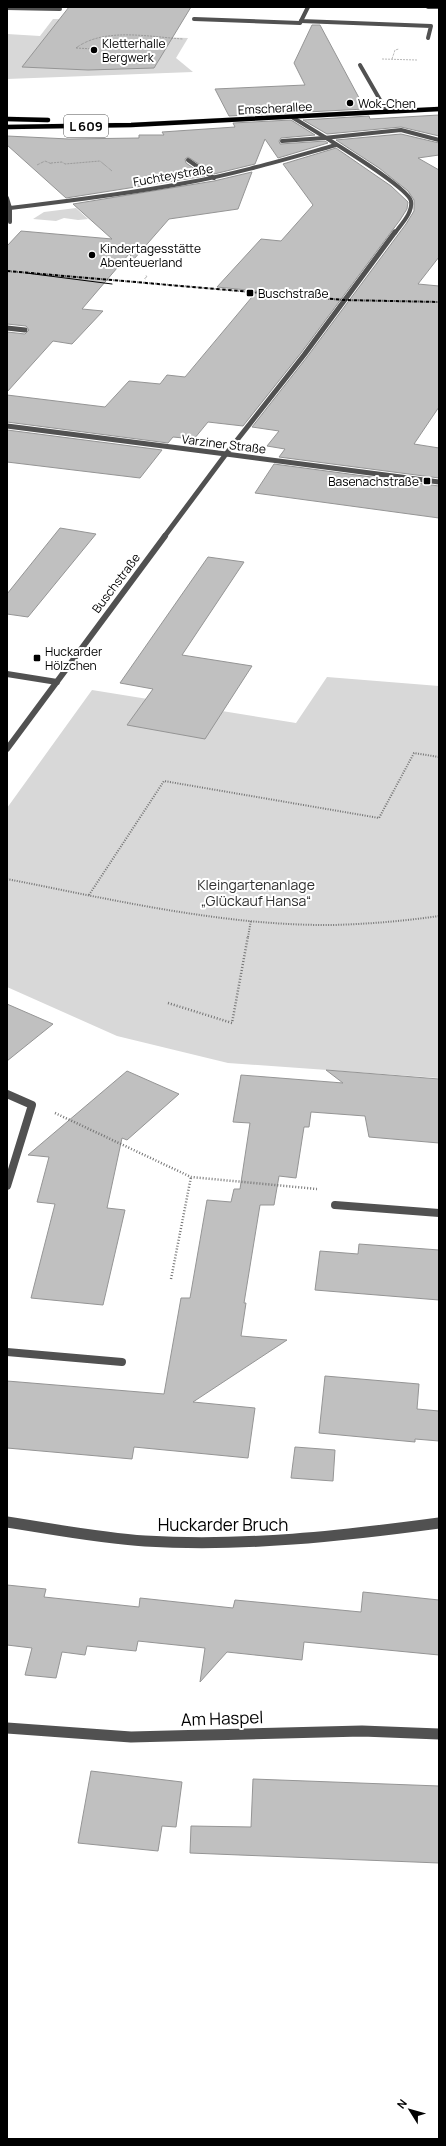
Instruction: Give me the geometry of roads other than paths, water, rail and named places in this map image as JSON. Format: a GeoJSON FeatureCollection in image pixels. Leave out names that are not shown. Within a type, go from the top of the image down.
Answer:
{"type":"FeatureCollection","features":[{"type":"Feature","properties":{"kind":"main road","name":"Emscherallee"},"geometry":{"type":"LineString","coordinates":[[7,127],[130,125],[439,108]]}},
{"type":"Feature","properties":{"kind":"main road","name":"Emscherallee"},"geometry":{"type":"LineString","coordinates":[[7,119],[164,122]]}},
{"type":"Feature","properties":{"kind":"street"},"geometry":{"type":"LineString","coordinates":[[7,7],[60,10]]}},
{"type":"Feature","properties":{"kind":"street"},"geometry":{"type":"LineString","coordinates":[[194,19],[300,24],[308,7]]}},
{"type":"Feature","properties":{"kind":"street"},"geometry":{"type":"LineString","coordinates":[[428,7],[439,7]]}},
{"type":"Feature","properties":{"kind":"street"},"geometry":{"type":"LineString","coordinates":[[301,21],[431,26],[428,38]]}},
{"type":"Feature","properties":{"kind":"street"},"geometry":{"type":"LineString","coordinates":[[360,65],[387,112]]}},
{"type":"Feature","properties":{"kind":"street","name":"Buschstraße"},"geometry":{"type":"LineString","coordinates":[[7,749],[226,454],[304,355],[410,212],[411,202],[408,195],[389,179],[292,117]]}},
{"type":"Feature","properties":{"kind":"street"},"geometry":{"type":"LineString","coordinates":[[282,141],[401,130],[439,140]]}},
{"type":"Feature","properties":{"kind":"street","name":"Fuchteystraße"},"geometry":{"type":"LineString","coordinates":[[10,208],[94,198],[214,178],[336,145]]}},
{"type":"Feature","properties":{"kind":"street"},"geometry":{"type":"LineString","coordinates":[[188,160],[214,178]]}},
{"type":"Feature","properties":{"kind":"street"},"geometry":{"type":"LineString","coordinates":[[7,198],[10,208],[8,223]]}},
{"type":"Feature","properties":{"kind":"street"},"geometry":{"type":"LineString","coordinates":[[7,328],[25,330]]}},
{"type":"Feature","properties":{"kind":"street","name":"Varziner Straße"},"geometry":{"type":"LineString","coordinates":[[7,426],[439,482]]}},
{"type":"Feature","properties":{"kind":"street"},"geometry":{"type":"LineString","coordinates":[[7,674],[57,682]]}},
{"type":"Feature","properties":{"kind":"street"},"geometry":{"type":"LineString","coordinates":[[7,1094],[32,1105],[7,1186]]}},
{"type":"Feature","properties":{"kind":"street"},"geometry":{"type":"LineString","coordinates":[[335,1204],[439,1213]]}},
{"type":"Feature","properties":{"kind":"street"},"geometry":{"type":"LineString","coordinates":[[7,1352],[122,1362]]}},
{"type":"Feature","properties":{"kind":"street","name":"Huckarder Bruch"},"geometry":{"type":"LineString","coordinates":[[7,1522],[64,1531],[163,1542],[302,1540],[439,1523]]}},
{"type":"Feature","properties":{"kind":"street","name":"Am Haspel"},"geometry":{"type":"LineString","coordinates":[[7,1728],[61,1734],[131,1737],[261,1734],[329,1730],[391,1730],[439,1734]]}},
{"type":"Feature","properties":{"kind":"tram line"},"geometry":{"type":"LineString","coordinates":[[26,273],[112,284]]}},
{"type":"Feature","properties":{"kind":"railway"},"geometry":{"type":"LineString","coordinates":[[7,271],[344,300],[439,302]]}},
{"type":"Feature","properties":{"kind":"place","name":"Kletterhalle Bergwerk"},"geometry":{"type":"Point","coordinates":[94,50]}},
{"type":"Feature","properties":{"kind":"place","name":"Wok-Chen"},"geometry":{"type":"Point","coordinates":[350,103]}},
{"type":"Feature","properties":{"kind":"place","name":"Kindertagesstätte Abenteuerland"},"geometry":{"type":"Point","coordinates":[92,255]}},
{"type":"Feature","properties":{"kind":"place","name":"Buschstraße"},"geometry":{"type":"Point","coordinates":[250,293]}},
{"type":"Feature","properties":{"kind":"place","name":"Basenachstraße"},"geometry":{"type":"Point","coordinates":[427,481]}},
{"type":"Feature","properties":{"kind":"place","name":"Huckarder Hölzchen"},"geometry":{"type":"Point","coordinates":[37,658]}},
{"type":"Feature","properties":{"kind":"park label","name":"Kleingartenanlage „Glückauf Hansa“"},"geometry":{"type":"Point","coordinates":[256,892]}}]}
